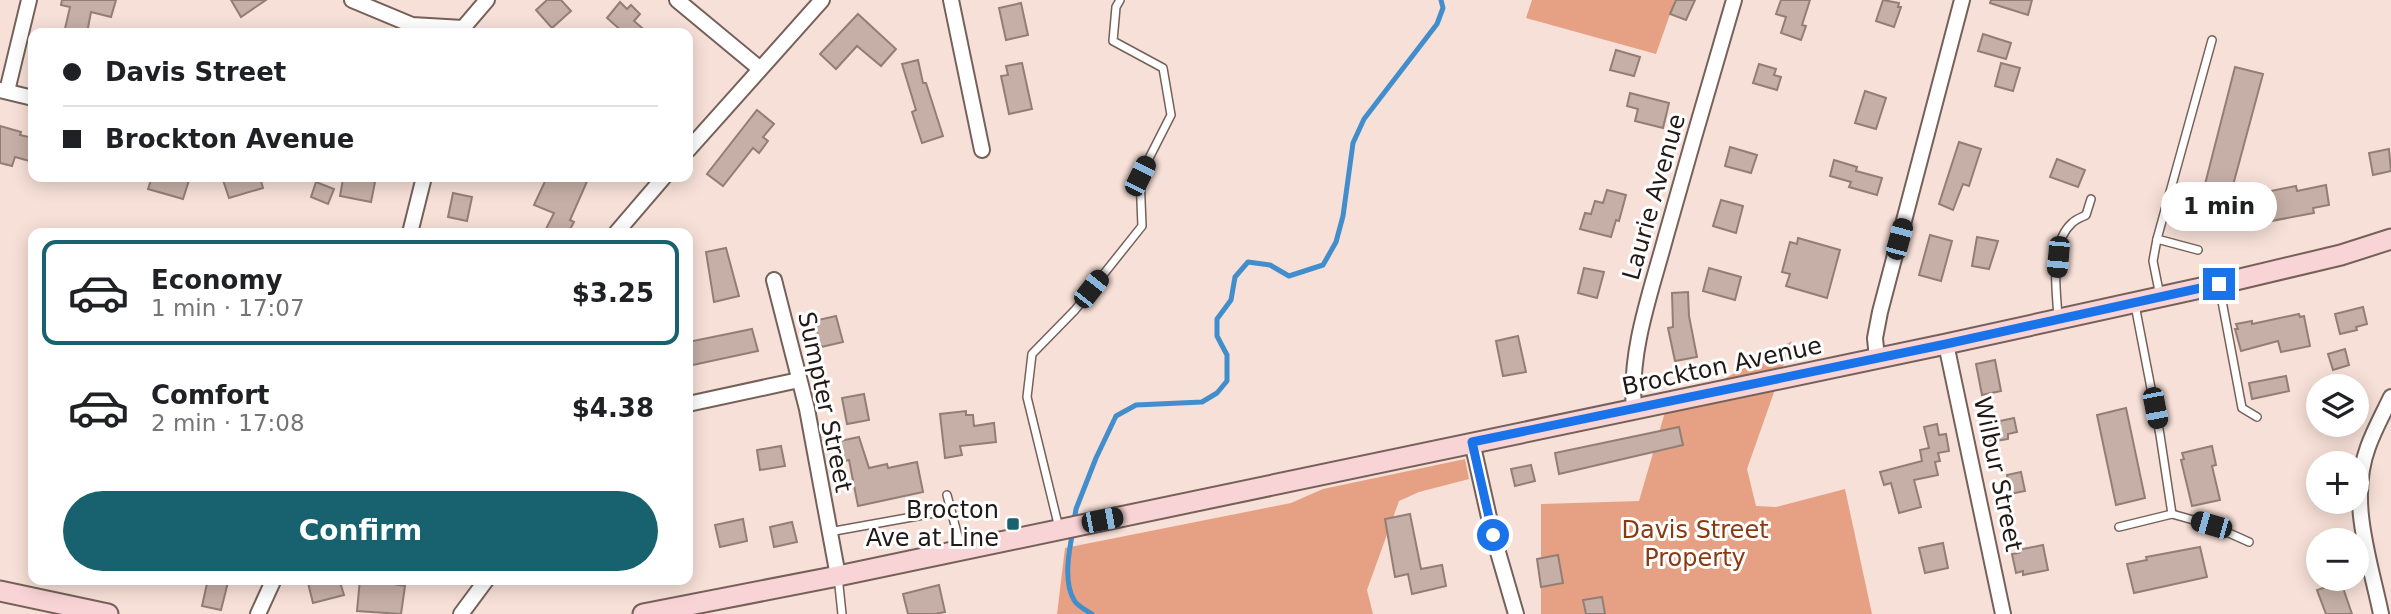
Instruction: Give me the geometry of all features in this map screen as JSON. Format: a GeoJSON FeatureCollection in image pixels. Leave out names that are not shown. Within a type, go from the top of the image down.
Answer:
{"type":"FeatureCollection","features":[{"type":"Feature","properties":{"kind":"main road","name":"Brockton Avenue"},"geometry":{"type":"LineString","coordinates":[[643,614],[838,576],[1877,359],[2219,284],[2341,255],[2391,239]]}},
{"type":"Feature","properties":{"kind":"main road"},"geometry":{"type":"LineString","coordinates":[[0,591],[99,613]]}},
{"type":"Feature","properties":{"kind":"street"},"geometry":{"type":"LineString","coordinates":[[28,97],[4,91],[29,0]]}},
{"type":"Feature","properties":{"kind":"street"},"geometry":{"type":"LineString","coordinates":[[352,0],[412,25],[438,28]]}},
{"type":"Feature","properties":{"kind":"street"},"geometry":{"type":"LineString","coordinates":[[465,28],[487,0]]}},
{"type":"Feature","properties":{"kind":"street"},"geometry":{"type":"LineString","coordinates":[[677,0],[760,68]]}},
{"type":"Feature","properties":{"kind":"street"},"geometry":{"type":"LineString","coordinates":[[693,144],[822,0]]}},
{"type":"Feature","properties":{"kind":"street"},"geometry":{"type":"LineString","coordinates":[[951,0],[982,150]]}},
{"type":"Feature","properties":{"kind":"street","name":"Laurie Avenue"},"geometry":{"type":"LineString","coordinates":[[1634,408],[1632,389],[1635,358],[1647,303],[1734,0]]}},
{"type":"Feature","properties":{"kind":"street"},"geometry":{"type":"LineString","coordinates":[[1877,359],[1875,338],[1880,312],[1962,0]]}},
{"type":"Feature","properties":{"kind":"street"},"geometry":{"type":"LineString","coordinates":[[411,228],[423,182]]}},
{"type":"Feature","properties":{"kind":"street"},"geometry":{"type":"LineString","coordinates":[[619,228],[660,182]]}},
{"type":"Feature","properties":{"kind":"street","name":"Sumpter Street"},"geometry":{"type":"LineString","coordinates":[[774,280],[814,446],[838,576]]}},
{"type":"Feature","properties":{"kind":"street","name":"Wilbur Street"},"geometry":{"type":"LineString","coordinates":[[1946,344],[1952,362],[2003,614]]}},
{"type":"Feature","properties":{"kind":"street"},"geometry":{"type":"LineString","coordinates":[[693,403],[799,380]]}},
{"type":"Feature","properties":{"kind":"street"},"geometry":{"type":"LineString","coordinates":[[2381,614],[2361,521],[2360,486],[2367,449],[2391,397]]}},
{"type":"Feature","properties":{"kind":"street"},"geometry":{"type":"LineString","coordinates":[[1472,442],[1493,535],[1516,614]]}},
{"type":"Feature","properties":{"kind":"street"},"geometry":{"type":"LineString","coordinates":[[258,614],[271,585]]}},
{"type":"Feature","properties":{"kind":"street"},"geometry":{"type":"LineString","coordinates":[[461,614],[483,585]]}},
{"type":"Feature","properties":{"kind":"lane"},"geometry":{"type":"LineString","coordinates":[[1060,528],[1027,397],[1032,354],[1075,310],[1142,226],[1140,176],[1171,115],[1163,68],[1113,41],[1116,7],[1120,0]]}},
{"type":"Feature","properties":{"kind":"lane"},"geometry":{"type":"LineString","coordinates":[[2160,297],[2153,261],[2157,239],[2213,40]]}},
{"type":"Feature","properties":{"kind":"lane"},"geometry":{"type":"LineString","coordinates":[[2059,319],[2056,275],[2060,243],[2073,221],[2086,215],[2091,199]]}},
{"type":"Feature","properties":{"kind":"lane"},"geometry":{"type":"LineString","coordinates":[[2157,239],[2198,250]]}},
{"type":"Feature","properties":{"kind":"lane"},"geometry":{"type":"LineString","coordinates":[[2219,284],[2242,408],[2257,417]]}},
{"type":"Feature","properties":{"kind":"lane"},"geometry":{"type":"LineString","coordinates":[[2135,302],[2172,514]]}},
{"type":"Feature","properties":{"kind":"lane"},"geometry":{"type":"LineString","coordinates":[[947,495],[961,550]]}},
{"type":"Feature","properties":{"kind":"lane"},"geometry":{"type":"LineString","coordinates":[[829,532],[951,510]]}},
{"type":"Feature","properties":{"kind":"lane"},"geometry":{"type":"LineString","coordinates":[[2119,527],[2172,514],[2211,525],[2249,542]]}},
{"type":"Feature","properties":{"kind":"lane"},"geometry":{"type":"LineString","coordinates":[[838,576],[842,614]]}},
{"type":"Feature","properties":{"kind":"green space"},"geometry":{"type":"Polygon","coordinates":[[[1532,0],[1675,0],[1656,54],[1526,18],[1532,0]]]}},
{"type":"Feature","properties":{"kind":"green space","name":"Davis Street Property"},"geometry":{"type":"Polygon","coordinates":[[[1792,341],[1747,469],[1756,506],[1776,507],[1845,489],[1872,614],[1541,614],[1541,504],[1639,501],[1665,412],[1792,341]]]}},
{"type":"Feature","properties":{"kind":"green space"},"geometry":{"type":"Polygon","coordinates":[[[1465,459],[1469,479],[1419,492],[1399,501],[1367,590],[1373,614],[1057,614],[1065,548],[1291,503],[1323,489],[1465,459]]]}},
{"type":"Feature","properties":{"kind":"building"},"geometry":{"type":"Polygon","coordinates":[[[62,0],[116,0],[111,17],[91,12],[88,28],[65,28],[70,7],[61,5],[62,0]]]}},
{"type":"Feature","properties":{"kind":"building"},"geometry":{"type":"Polygon","coordinates":[[[231,0],[266,0],[241,17],[231,0]]]}},
{"type":"Feature","properties":{"kind":"building"},"geometry":{"type":"Polygon","coordinates":[[[547,0],[561,0],[571,11],[552,28],[536,10],[547,0]]]}},
{"type":"Feature","properties":{"kind":"building"},"geometry":{"type":"Polygon","coordinates":[[[1676,0],[1695,0],[1686,20],[1670,14],[1676,0]]]}},
{"type":"Feature","properties":{"kind":"building"},"geometry":{"type":"Polygon","coordinates":[[[1781,0],[1810,0],[1802,25],[1806,26],[1801,40],[1781,33],[1786,17],[1776,14],[1781,0]]]}},
{"type":"Feature","properties":{"kind":"building"},"geometry":{"type":"Polygon","coordinates":[[[1883,0],[1899,3],[1898,7],[1901,7],[1894,27],[1876,21],[1883,0]]]}},
{"type":"Feature","properties":{"kind":"building"},"geometry":{"type":"Polygon","coordinates":[[[1991,0],[2032,0],[2028,15],[1990,3],[1991,0]]]}},
{"type":"Feature","properties":{"kind":"building"},"geometry":{"type":"Polygon","coordinates":[[[620,2],[627,9],[631,5],[640,14],[634,21],[642,28],[618,28],[607,18],[620,2]]]}},
{"type":"Feature","properties":{"kind":"building"},"geometry":{"type":"Polygon","coordinates":[[[1021,3],[1028,35],[1006,40],[999,8],[1021,3]]]}},
{"type":"Feature","properties":{"kind":"building"},"geometry":{"type":"Polygon","coordinates":[[[858,14],[896,49],[881,66],[857,46],[836,69],[820,54],[858,14]]]}},
{"type":"Feature","properties":{"kind":"building"},"geometry":{"type":"Polygon","coordinates":[[[1983,34],[2011,43],[2006,59],[1978,51],[1983,34]]]}},
{"type":"Feature","properties":{"kind":"building"},"geometry":{"type":"Polygon","coordinates":[[[1616,50],[1640,57],[1634,76],[1610,70],[1616,50]]]}},
{"type":"Feature","properties":{"kind":"building"},"geometry":{"type":"Polygon","coordinates":[[[918,60],[923,83],[926,83],[943,136],[922,143],[912,112],[916,110],[902,64],[918,60]]]}},
{"type":"Feature","properties":{"kind":"building"},"geometry":{"type":"Polygon","coordinates":[[[1022,63],[1032,109],[1009,114],[1001,76],[1008,75],[1006,66],[1022,63]]]}},
{"type":"Feature","properties":{"kind":"building"},"geometry":{"type":"Polygon","coordinates":[[[2001,63],[2020,68],[2013,91],[1995,86],[2001,63]]]}},
{"type":"Feature","properties":{"kind":"building"},"geometry":{"type":"Polygon","coordinates":[[[1759,64],[1776,69],[1774,75],[1781,77],[1777,90],[1753,83],[1759,64]]]}},
{"type":"Feature","properties":{"kind":"building"},"geometry":{"type":"Polygon","coordinates":[[[2235,67],[2263,74],[2222,226],[2177,214],[2184,188],[2203,192],[2235,67]]]}},
{"type":"Feature","properties":{"kind":"building"},"geometry":{"type":"Polygon","coordinates":[[[1865,91],[1886,98],[1876,129],[1855,123],[1865,91]]]}},
{"type":"Feature","properties":{"kind":"building"},"geometry":{"type":"Polygon","coordinates":[[[1630,93],[1669,103],[1663,128],[1635,121],[1638,109],[1627,106],[1630,93]]]}},
{"type":"Feature","properties":{"kind":"building"},"geometry":{"type":"Polygon","coordinates":[[[757,110],[774,124],[763,137],[768,141],[759,153],[753,148],[723,186],[707,174],[757,110]]]}},
{"type":"Feature","properties":{"kind":"building"},"geometry":{"type":"Polygon","coordinates":[[[0,126],[28,137],[28,161],[15,157],[12,166],[0,163],[0,126]]]}},
{"type":"Feature","properties":{"kind":"building"},"geometry":{"type":"Polygon","coordinates":[[[1959,142],[1981,149],[1969,186],[1963,184],[1953,210],[1939,204],[1959,142]]]}},
{"type":"Feature","properties":{"kind":"building"},"geometry":{"type":"Polygon","coordinates":[[[1730,147],[1757,155],[1751,173],[1725,166],[1730,147]]]}},
{"type":"Feature","properties":{"kind":"building"},"geometry":{"type":"Polygon","coordinates":[[[2389,149],[2391,171],[2373,175],[2369,153],[2389,149]]]}},
{"type":"Feature","properties":{"kind":"building"},"geometry":{"type":"Polygon","coordinates":[[[2057,159],[2085,170],[2078,187],[2050,177],[2057,159]]]}},
{"type":"Feature","properties":{"kind":"building"},"geometry":{"type":"Polygon","coordinates":[[[1834,160],[1857,167],[1856,171],[1882,178],[1877,195],[1849,187],[1851,182],[1830,176],[1834,160]]]}},
{"type":"Feature","properties":{"kind":"building"},"geometry":{"type":"Polygon","coordinates":[[[150,182],[188,182],[183,199],[148,189],[150,182]]]}},
{"type":"Feature","properties":{"kind":"building"},"geometry":{"type":"Polygon","coordinates":[[[224,182],[261,182],[263,188],[229,198],[224,182]]]}},
{"type":"Feature","properties":{"kind":"building"},"geometry":{"type":"Polygon","coordinates":[[[316,182],[334,189],[328,204],[311,197],[316,182]]]}},
{"type":"Feature","properties":{"kind":"building"},"geometry":{"type":"Polygon","coordinates":[[[342,182],[375,182],[371,202],[340,196],[342,182]]]}},
{"type":"Feature","properties":{"kind":"building"},"geometry":{"type":"Polygon","coordinates":[[[545,182],[587,182],[570,220],[574,222],[571,228],[546,228],[554,213],[534,205],[545,182]]]}},
{"type":"Feature","properties":{"kind":"building"},"geometry":{"type":"Polygon","coordinates":[[[2326,185],[2329,205],[2313,208],[2314,213],[2266,222],[2264,211],[2254,213],[2251,195],[2296,186],[2297,191],[2326,185]]]}},
{"type":"Feature","properties":{"kind":"building"},"geometry":{"type":"Polygon","coordinates":[[[1607,190],[1626,195],[1619,221],[1616,220],[1611,237],[1580,229],[1585,213],[1591,214],[1595,201],[1603,203],[1607,190]]]}},
{"type":"Feature","properties":{"kind":"building"},"geometry":{"type":"Polygon","coordinates":[[[453,193],[472,197],[467,221],[448,217],[453,193]]]}},
{"type":"Feature","properties":{"kind":"building"},"geometry":{"type":"Polygon","coordinates":[[[1721,200],[1743,206],[1736,233],[1713,226],[1721,200]]]}},
{"type":"Feature","properties":{"kind":"building"},"geometry":{"type":"Polygon","coordinates":[[[1930,235],[1952,241],[1941,281],[1919,275],[1930,235]]]}},
{"type":"Feature","properties":{"kind":"building"},"geometry":{"type":"Polygon","coordinates":[[[1977,237],[1998,241],[1989,269],[1972,266],[1977,237]]]}},
{"type":"Feature","properties":{"kind":"building"},"geometry":{"type":"Polygon","coordinates":[[[1798,238],[1840,250],[1827,298],[1786,286],[1790,274],[1782,272],[1790,242],[1797,244],[1798,238]]]}},
{"type":"Feature","properties":{"kind":"building"},"geometry":{"type":"Polygon","coordinates":[[[726,248],[739,296],[714,302],[706,252],[726,248]]]}},
{"type":"Feature","properties":{"kind":"building"},"geometry":{"type":"Polygon","coordinates":[[[1584,268],[1604,272],[1597,298],[1578,293],[1584,268]]]}},
{"type":"Feature","properties":{"kind":"building"},"geometry":{"type":"Polygon","coordinates":[[[1709,268],[1741,277],[1735,300],[1703,291],[1709,268]]]}},
{"type":"Feature","properties":{"kind":"building"},"geometry":{"type":"Polygon","coordinates":[[[1688,292],[1689,316],[1697,357],[1675,361],[1668,328],[1673,327],[1672,293],[1688,292]]]}},
{"type":"Feature","properties":{"kind":"building"},"geometry":{"type":"Polygon","coordinates":[[[2363,307],[2367,324],[2356,327],[2357,330],[2340,334],[2335,314],[2363,307]]]}},
{"type":"Feature","properties":{"kind":"building"},"geometry":{"type":"Polygon","coordinates":[[[2299,314],[2300,317],[2304,316],[2310,346],[2281,352],[2278,341],[2241,351],[2236,324],[2252,321],[2252,324],[2299,314]]]}},
{"type":"Feature","properties":{"kind":"building"},"geometry":{"type":"Polygon","coordinates":[[[836,316],[843,342],[821,347],[814,321],[836,316]]]}},
{"type":"Feature","properties":{"kind":"building"},"geometry":{"type":"Polygon","coordinates":[[[752,329],[758,351],[693,365],[693,341],[752,329]]]}},
{"type":"Feature","properties":{"kind":"building"},"geometry":{"type":"Polygon","coordinates":[[[1518,336],[1526,372],[1503,376],[1496,341],[1518,336]]]}},
{"type":"Feature","properties":{"kind":"building"},"geometry":{"type":"Polygon","coordinates":[[[2345,349],[2349,365],[2333,370],[2328,354],[2345,349]]]}},
{"type":"Feature","properties":{"kind":"building"},"geometry":{"type":"Polygon","coordinates":[[[1995,360],[2001,391],[1982,395],[1976,364],[1995,360]]]}},
{"type":"Feature","properties":{"kind":"building"},"geometry":{"type":"Polygon","coordinates":[[[2286,376],[2289,391],[2252,399],[2249,383],[2286,376]]]}},
{"type":"Feature","properties":{"kind":"building"},"geometry":{"type":"Polygon","coordinates":[[[864,394],[869,420],[847,424],[842,398],[864,394]]]}},
{"type":"Feature","properties":{"kind":"building"},"geometry":{"type":"Polygon","coordinates":[[[2126,408],[2145,498],[2116,505],[2097,415],[2126,408]]]}},
{"type":"Feature","properties":{"kind":"building"},"geometry":{"type":"Polygon","coordinates":[[[966,411],[966,415],[973,415],[974,426],[994,423],[996,442],[960,446],[962,455],[945,458],[940,414],[966,411]]]}},
{"type":"Feature","properties":{"kind":"building"},"geometry":{"type":"Polygon","coordinates":[[[2014,418],[2017,432],[2008,434],[2008,439],[1990,442],[1986,424],[2014,418]]]}},
{"type":"Feature","properties":{"kind":"building"},"geometry":{"type":"Polygon","coordinates":[[[1937,424],[1939,435],[1946,434],[1949,451],[1938,453],[1940,461],[1935,462],[1938,475],[1914,480],[1921,507],[1899,513],[1891,483],[1884,485],[1880,472],[1922,461],[1920,450],[1929,448],[1924,427],[1937,424]]]}},
{"type":"Feature","properties":{"kind":"building"},"geometry":{"type":"Polygon","coordinates":[[[1679,427],[1683,445],[1559,474],[1555,453],[1679,427]]]}},
{"type":"Feature","properties":{"kind":"building"},"geometry":{"type":"Polygon","coordinates":[[[859,437],[869,468],[887,464],[888,468],[917,462],[923,492],[858,506],[849,460],[840,462],[835,442],[859,437]]]}},
{"type":"Feature","properties":{"kind":"building"},"geometry":{"type":"Polygon","coordinates":[[[781,446],[785,466],[760,470],[757,450],[781,446]]]}},
{"type":"Feature","properties":{"kind":"building"},"geometry":{"type":"Polygon","coordinates":[[[2212,446],[2216,465],[2212,466],[2220,500],[2192,506],[2181,460],[2184,459],[2182,453],[2212,446]]]}},
{"type":"Feature","properties":{"kind":"building"},"geometry":{"type":"Polygon","coordinates":[[[1531,465],[1535,481],[1515,486],[1511,469],[1531,465]]]}},
{"type":"Feature","properties":{"kind":"building"},"geometry":{"type":"Polygon","coordinates":[[[2021,472],[2025,491],[2010,494],[2007,475],[2021,472]]]}},
{"type":"Feature","properties":{"kind":"building"},"geometry":{"type":"Polygon","coordinates":[[[1410,514],[1421,569],[1442,565],[1446,586],[1412,594],[1408,574],[1395,577],[1385,519],[1410,514]]]}},
{"type":"Feature","properties":{"kind":"building"},"geometry":{"type":"Polygon","coordinates":[[[743,519],[747,541],[720,547],[715,525],[743,519]]]}},
{"type":"Feature","properties":{"kind":"building"},"geometry":{"type":"Polygon","coordinates":[[[792,522],[797,542],[774,547],[770,527],[792,522]]]}},
{"type":"Feature","properties":{"kind":"building"},"geometry":{"type":"Polygon","coordinates":[[[1943,543],[1948,568],[1925,573],[1919,548],[1943,543]]]}},
{"type":"Feature","properties":{"kind":"building"},"geometry":{"type":"Polygon","coordinates":[[[2043,545],[2048,570],[2023,575],[2023,571],[2016,573],[2012,554],[2019,553],[2018,550],[2043,545]]]}},
{"type":"Feature","properties":{"kind":"building"},"geometry":{"type":"Polygon","coordinates":[[[2200,547],[2207,577],[2134,593],[2127,564],[2147,560],[2146,557],[2200,547]]]}},
{"type":"Feature","properties":{"kind":"building"},"geometry":{"type":"Polygon","coordinates":[[[1558,555],[1563,583],[1541,587],[1537,559],[1558,555]]]}},
{"type":"Feature","properties":{"kind":"building"},"geometry":{"type":"Polygon","coordinates":[[[207,585],[227,585],[221,610],[202,606],[207,585]]]}},
{"type":"Feature","properties":{"kind":"building"},"geometry":{"type":"Polygon","coordinates":[[[308,585],[341,585],[344,595],[313,603],[308,585]]]}},
{"type":"Feature","properties":{"kind":"building"},"geometry":{"type":"Polygon","coordinates":[[[359,585],[405,586],[401,614],[357,611],[359,585]]]}},
{"type":"Feature","properties":{"kind":"building"},"geometry":{"type":"Polygon","coordinates":[[[939,585],[945,612],[908,614],[903,594],[939,585]]]}},
{"type":"Feature","properties":{"kind":"building"},"geometry":{"type":"Polygon","coordinates":[[[2317,591],[2344,591],[2352,614],[2326,614],[2317,591]]]}},
{"type":"Feature","properties":{"kind":"building"},"geometry":{"type":"Polygon","coordinates":[[[1602,597],[1605,614],[1586,614],[1583,600],[1602,597]]]}},
{"type":"Feature","properties":{"kind":"waterway"},"geometry":{"type":"LineString","coordinates":[[1074,521],[1096,458],[1116,416],[1136,405],[1202,402],[1217,393],[1227,381],[1227,355],[1217,336],[1217,319],[1231,300],[1235,277],[1248,262],[1270,265],[1289,276],[1323,265],[1336,242],[1343,216],[1353,143],[1364,119],[1437,24],[1443,8],[1441,0]]}},
{"type":"Feature","properties":{"kind":"waterway"},"geometry":{"type":"LineString","coordinates":[[1073,531],[1068,566],[1071,593],[1075,602],[1092,614]]}},
{"type":"Feature","properties":{"kind":"place","name":"Brocton Ave at Line"},"geometry":{"type":"Point","coordinates":[1013,524]}},
{"type":"Feature","properties":{"kind":"route"},"geometry":{"type":"LineString","coordinates":[[1493,535],[1472,442],[1946,344],[2219,284]]}}]}
